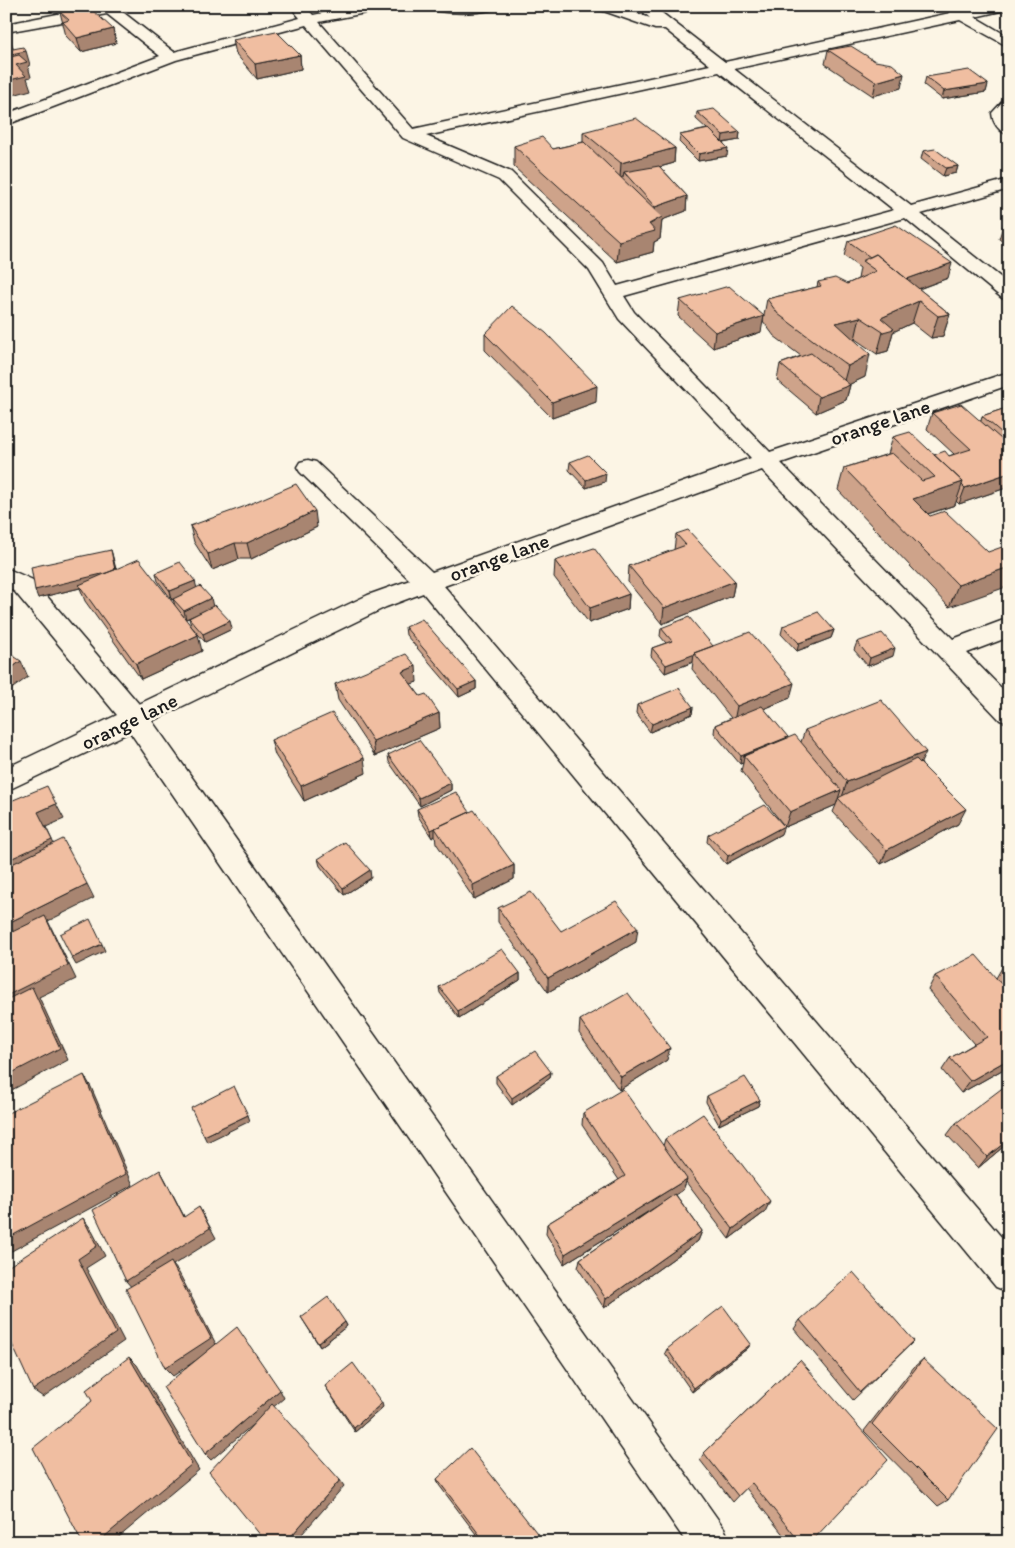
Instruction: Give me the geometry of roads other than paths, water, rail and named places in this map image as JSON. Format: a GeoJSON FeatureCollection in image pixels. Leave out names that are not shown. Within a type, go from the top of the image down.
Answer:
{"type":"FeatureCollection","features":[{"type":"Feature","properties":{"kind":"street"},"geometry":{"type":"LineString","coordinates":[[297,6],[409,135],[505,176],[596,266],[626,315],[1009,714]]}},
{"type":"Feature","properties":{"kind":"street"},"geometry":{"type":"LineString","coordinates":[[6,120],[171,57],[309,20],[381,6]]}},
{"type":"Feature","properties":{"kind":"street"},"geometry":{"type":"LineString","coordinates":[[433,6],[455,9],[491,6]]}},
{"type":"Feature","properties":{"kind":"street"},"geometry":{"type":"LineString","coordinates":[[602,6],[675,30]]}},
{"type":"Feature","properties":{"kind":"street"},"geometry":{"type":"LineString","coordinates":[[644,6],[908,212],[1009,294]]}},
{"type":"Feature","properties":{"kind":"street"},"geometry":{"type":"LineString","coordinates":[[948,6],[1009,43]]}},
{"type":"Feature","properties":{"kind":"street"},"geometry":{"type":"LineString","coordinates":[[409,135],[1004,6]]}},
{"type":"Feature","properties":{"kind":"street"},"geometry":{"type":"LineString","coordinates":[[6,28],[108,7],[171,57]]}},
{"type":"Feature","properties":{"kind":"street"},"geometry":{"type":"LineString","coordinates":[[1009,104],[1000,112],[1001,121],[1009,130]]}},
{"type":"Feature","properties":{"kind":"street"},"geometry":{"type":"LineString","coordinates":[[613,293],[1009,184]]}},
{"type":"Feature","properties":{"kind":"street","name":"orange lane"},"geometry":{"type":"LineString","coordinates":[[6,780],[377,601],[765,461],[1009,378]]}},
{"type":"Feature","properties":{"kind":"street"},"geometry":{"type":"LineString","coordinates":[[308,467],[428,583],[1009,1274]]}},
{"type":"Feature","properties":{"kind":"street"},"geometry":{"type":"LineString","coordinates":[[6,576],[24,586],[136,718],[710,1542]]}},
{"type":"Feature","properties":{"kind":"street"},"geometry":{"type":"LineString","coordinates":[[948,651],[1009,627]]}}]}
